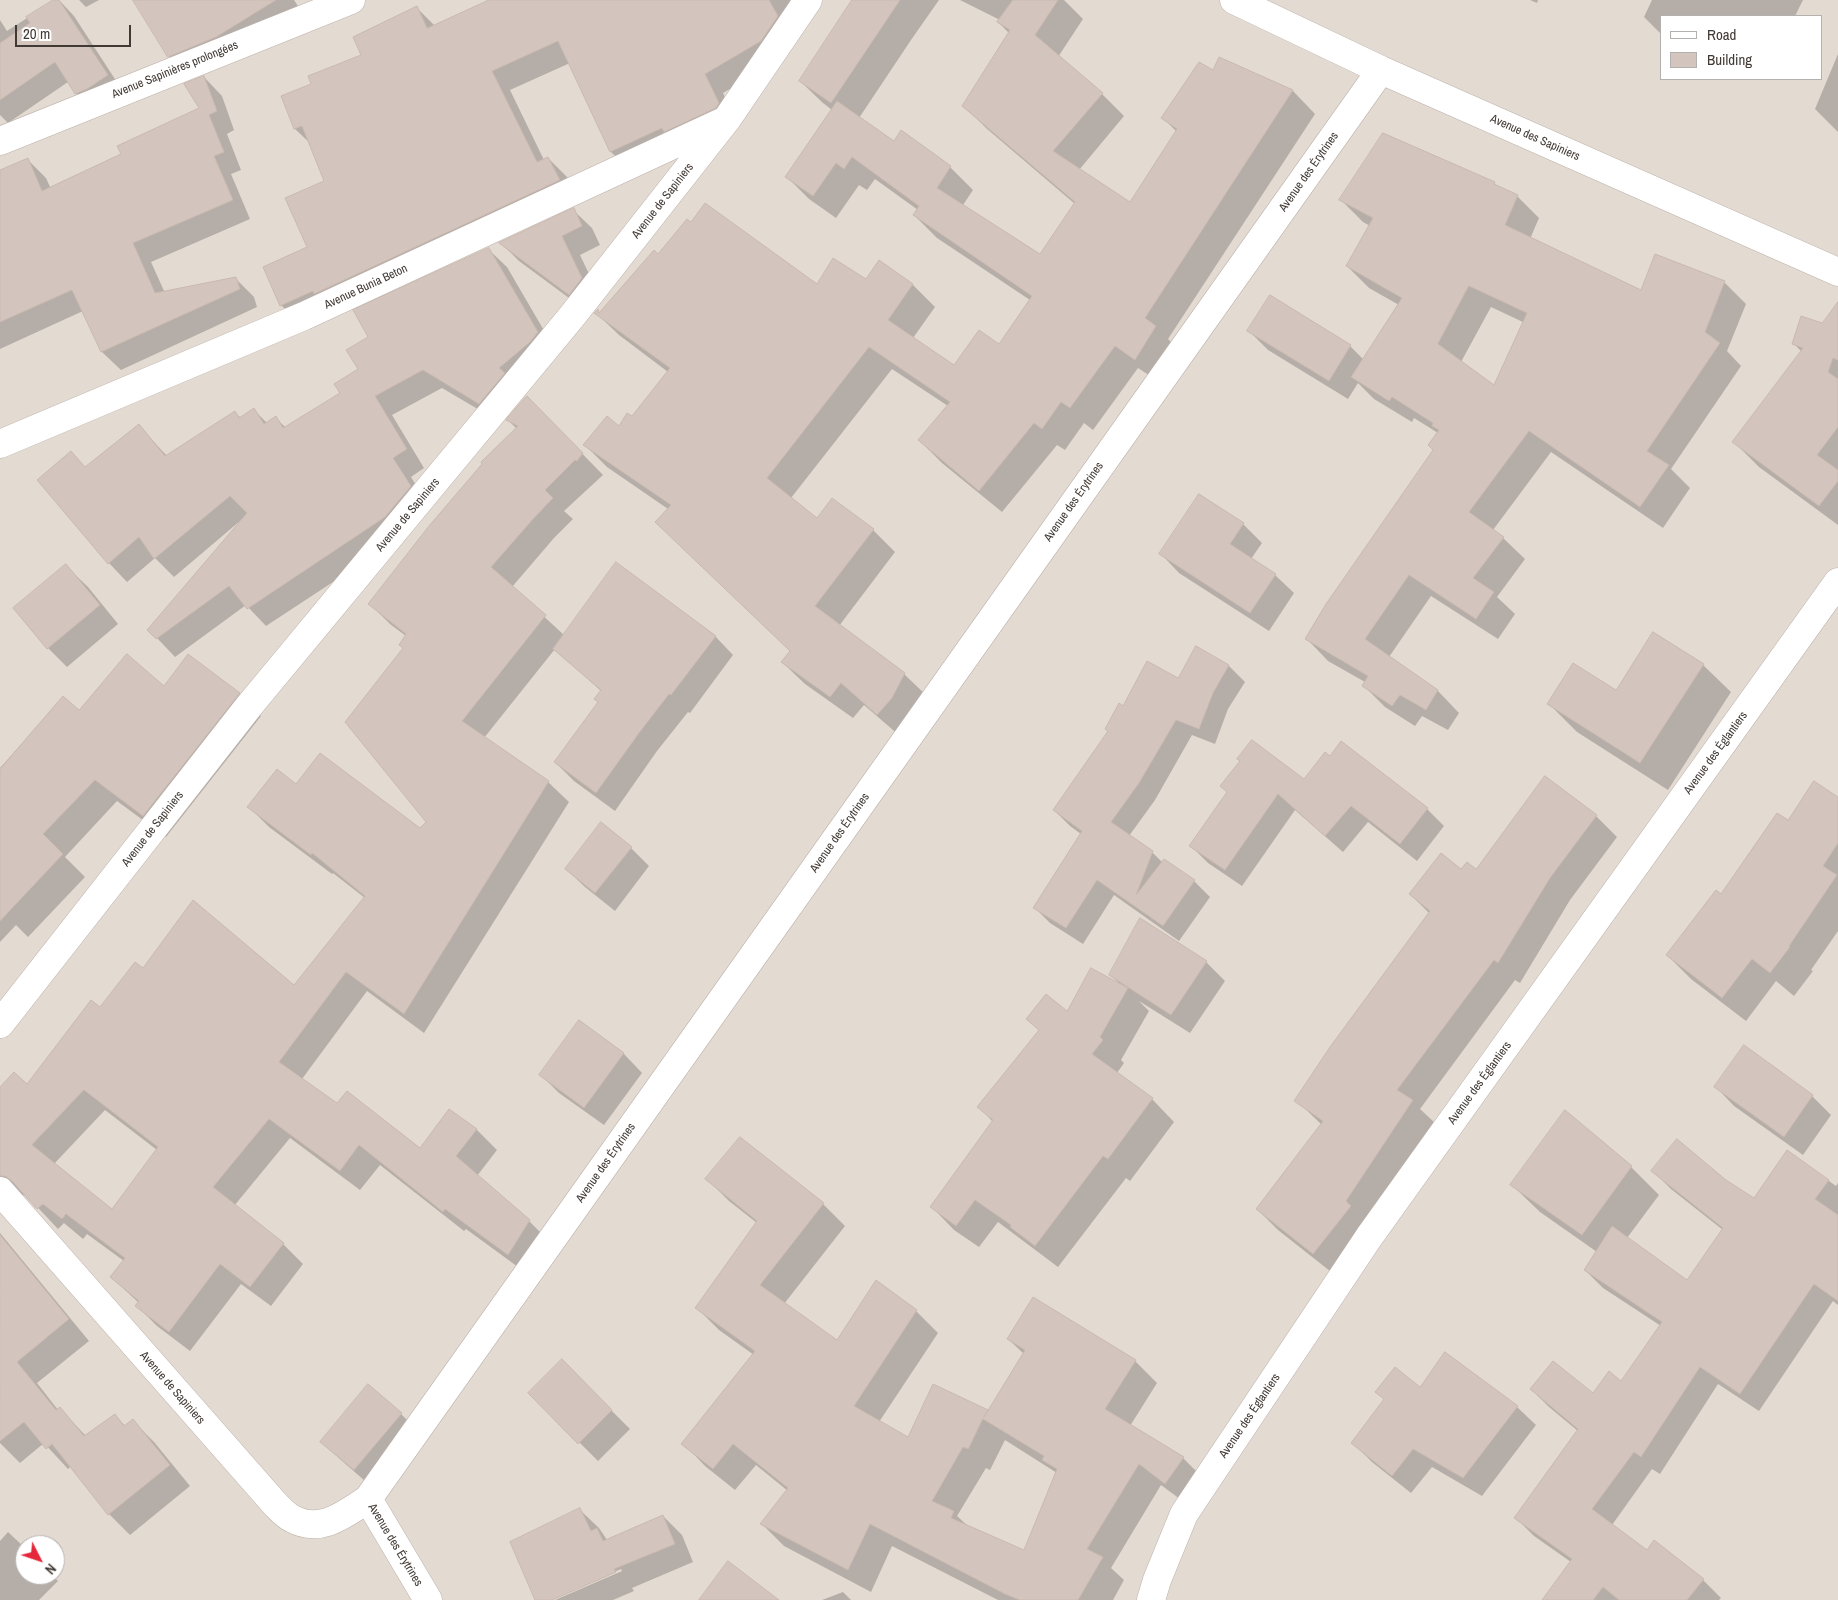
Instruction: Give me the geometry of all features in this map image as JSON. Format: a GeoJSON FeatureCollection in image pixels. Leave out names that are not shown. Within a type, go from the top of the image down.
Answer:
{"type":"FeatureCollection","features":[{"type":"Feature","properties":{"kind":"street","name":"Avenue Sapinières prolongées"},"geometry":{"type":"LineString","coordinates":[[0,141],[351,0]]}},
{"type":"Feature","properties":{"kind":"street","name":"Avenue de Sapiniers"},"geometry":{"type":"LineString","coordinates":[[0,1024],[249,706],[573,315],[727,119],[808,0]]}},
{"type":"Feature","properties":{"kind":"street","name":"Avenue des Sapiniers"},"geometry":{"type":"LineString","coordinates":[[1234,0],[1380,70],[1838,272]]}},
{"type":"Feature","properties":{"kind":"street","name":"Avenue des Érytrines"},"geometry":{"type":"LineString","coordinates":[[428,1600],[368,1499],[1380,70]]}},
{"type":"Feature","properties":{"kind":"street","name":"Avenue Bunia Beton"},"geometry":{"type":"LineString","coordinates":[[0,444],[304,316],[727,119]]}},
{"type":"Feature","properties":{"kind":"street","name":"Avenue des Églantiers"},"geometry":{"type":"LineString","coordinates":[[1151,1600],[1157,1580],[1184,1514],[1369,1237],[1838,582]]}},
{"type":"Feature","properties":{"kind":"street","name":"Avenue de Sapiniers"},"geometry":{"type":"LineString","coordinates":[[0,1192],[275,1504],[291,1518],[306,1525],[324,1523],[337,1519],[368,1499]]}},
{"type":"Feature","properties":{"kind":"shaded area"},"geometry":{"type":"Polygon","coordinates":[[[0,0],[1838,0],[1838,1600],[0,1600],[0,0]]]}},
{"type":"Feature","properties":{"kind":"building"},"geometry":{"type":"Polygon","coordinates":[[[53,0],[59,0],[108,75],[87,89],[75,94],[55,62],[0,100],[0,43],[30,23],[26,17],[53,0]]]}},
{"type":"Feature","properties":{"kind":"building"},"geometry":{"type":"Polygon","coordinates":[[[133,0],[276,0],[216,37],[168,57],[133,0]]]}},
{"type":"Feature","properties":{"kind":"building"},"geometry":{"type":"Polygon","coordinates":[[[489,0],[769,0],[778,16],[761,41],[705,74],[719,103],[716,108],[664,132],[662,128],[610,152],[558,41],[492,71],[537,162],[548,157],[560,180],[314,294],[313,291],[280,306],[263,267],[307,247],[285,198],[324,181],[302,126],[294,129],[281,96],[311,84],[308,76],[361,55],[353,37],[417,6],[427,28],[489,0]]]}},
{"type":"Feature","properties":{"kind":"building"},"geometry":{"type":"Polygon","coordinates":[[[852,0],[900,0],[831,103],[799,81],[852,0]]]}},
{"type":"Feature","properties":{"kind":"building"},"geometry":{"type":"Polygon","coordinates":[[[1013,0],[1058,0],[1035,35],[1103,93],[1053,151],[1130,202],[1177,129],[1161,118],[1199,62],[1213,70],[1219,57],[1293,90],[1145,318],[1156,326],[1135,360],[1115,346],[1070,408],[1061,402],[1042,429],[1034,423],[979,491],[918,440],[950,402],[869,347],[767,478],[817,518],[832,498],[874,529],[815,606],[905,673],[892,698],[877,715],[841,683],[830,697],[781,662],[790,651],[655,522],[671,505],[583,445],[607,416],[619,426],[627,413],[632,416],[670,368],[594,313],[598,309],[599,313],[654,250],[658,254],[687,219],[691,222],[705,203],[817,284],[833,258],[866,279],[879,260],[913,284],[888,320],[954,365],[979,330],[999,344],[1032,296],[913,215],[919,206],[852,157],[844,169],[836,163],[813,196],[785,177],[837,101],[894,141],[901,130],[951,166],[937,188],[1040,254],[1075,202],[962,106],[1010,30],[997,22],[1013,0]]]}},
{"type":"Feature","properties":{"kind":"building"},"geometry":{"type":"Polygon","coordinates":[[[204,76],[217,111],[209,115],[224,152],[214,156],[233,200],[133,243],[155,293],[236,277],[240,289],[101,352],[72,290],[0,322],[0,170],[28,158],[42,191],[121,154],[117,146],[199,108],[184,84],[204,76]]]}},
{"type":"Feature","properties":{"kind":"building"},"geometry":{"type":"Polygon","coordinates":[[[1383,133],[1495,182],[1494,184],[1518,195],[1505,225],[1641,290],[1655,254],[1725,281],[1705,332],[1720,343],[1647,451],[1669,465],[1640,507],[1529,431],[1469,512],[1504,537],[1473,578],[1494,592],[1476,619],[1409,575],[1365,639],[1438,690],[1426,710],[1400,695],[1392,706],[1362,686],[1368,676],[1305,639],[1326,604],[1433,450],[1428,445],[1439,430],[1432,426],[1433,423],[1392,397],[1389,401],[1351,377],[1402,298],[1346,266],[1373,218],[1339,200],[1383,133]],[[1469,286],[1438,344],[1494,385],[1527,313],[1469,286]]]}},
{"type":"Feature","properties":{"kind":"building"},"geometry":{"type":"Polygon","coordinates":[[[574,208],[582,226],[562,236],[582,278],[569,295],[499,243],[574,208]]]}},
{"type":"Feature","properties":{"kind":"building"},"geometry":{"type":"Polygon","coordinates":[[[489,248],[538,332],[530,342],[499,368],[505,373],[479,404],[423,370],[375,396],[407,449],[393,458],[411,486],[385,517],[247,609],[229,586],[156,639],[147,630],[247,513],[230,496],[154,559],[139,537],[108,564],[37,480],[71,451],[85,467],[139,424],[165,456],[235,411],[239,418],[254,408],[264,424],[276,416],[283,428],[340,393],[334,384],[358,369],[346,350],[368,337],[353,310],[489,248]]]}},
{"type":"Feature","properties":{"kind":"building"},"geometry":{"type":"Polygon","coordinates":[[[1270,295],[1351,345],[1329,381],[1247,331],[1270,295]]]}},
{"type":"Feature","properties":{"kind":"building"},"geometry":{"type":"Polygon","coordinates":[[[1838,302],[1838,360],[1833,358],[1828,372],[1838,379],[1838,427],[1817,455],[1838,470],[1838,481],[1819,506],[1732,442],[1803,348],[1792,344],[1801,316],[1822,323],[1838,302]]]}},
{"type":"Feature","properties":{"kind":"building"},"geometry":{"type":"Polygon","coordinates":[[[527,396],[583,453],[577,461],[575,460],[545,490],[553,498],[491,567],[546,615],[462,721],[549,781],[404,1014],[346,972],[279,1062],[337,1103],[347,1091],[420,1148],[449,1109],[477,1129],[456,1156],[530,1220],[508,1255],[445,1209],[443,1212],[359,1145],[340,1171],[269,1119],[213,1187],[284,1243],[250,1287],[220,1264],[169,1332],[135,1306],[139,1301],[110,1277],[125,1258],[66,1214],[62,1219],[43,1204],[37,1209],[12,1181],[5,1176],[0,1176],[0,1087],[14,1072],[27,1084],[91,1000],[100,1007],[135,962],[143,968],[193,900],[294,985],[365,896],[312,853],[311,855],[247,807],[277,769],[296,784],[320,753],[420,828],[426,822],[345,722],[403,648],[399,645],[406,634],[368,604],[429,526],[482,464],[481,462],[518,426],[506,420],[527,396]],[[84,1090],[32,1145],[112,1209],[158,1147],[84,1090]]]}},
{"type":"Feature","properties":{"kind":"building"},"geometry":{"type":"Polygon","coordinates":[[[1199,494],[1244,523],[1230,544],[1276,574],[1250,613],[1159,554],[1199,494]]]}},
{"type":"Feature","properties":{"kind":"building"},"geometry":{"type":"Polygon","coordinates":[[[616,562],[716,636],[639,733],[596,793],[554,762],[598,702],[594,699],[601,690],[553,649],[616,562]]]}},
{"type":"Feature","properties":{"kind":"building"},"geometry":{"type":"Polygon","coordinates":[[[66,564],[100,605],[47,649],[13,608],[66,564]]]}},
{"type":"Feature","properties":{"kind":"building"},"geometry":{"type":"Polygon","coordinates":[[[1653,632],[1704,664],[1640,763],[1547,704],[1573,663],[1616,690],[1653,632]]]}},
{"type":"Feature","properties":{"kind":"building"},"geometry":{"type":"Polygon","coordinates":[[[1196,646],[1229,665],[1213,693],[1199,729],[1176,720],[1139,783],[1111,822],[1153,851],[1136,895],[1164,859],[1195,880],[1163,926],[1097,880],[1066,928],[1033,908],[1082,831],[1053,810],[1108,731],[1105,729],[1119,703],[1123,706],[1147,661],[1178,678],[1196,646]]]}},
{"type":"Feature","properties":{"kind":"building"},"geometry":{"type":"Polygon","coordinates":[[[127,654],[164,686],[188,654],[240,693],[143,816],[95,780],[43,834],[63,854],[0,921],[0,769],[63,696],[79,710],[127,654]]]}},
{"type":"Feature","properties":{"kind":"building"},"geometry":{"type":"Polygon","coordinates":[[[1252,740],[1304,779],[1325,752],[1330,756],[1341,741],[1428,808],[1400,844],[1351,806],[1325,836],[1278,794],[1225,870],[1189,846],[1227,792],[1220,786],[1240,761],[1237,759],[1252,740]]]}},
{"type":"Feature","properties":{"kind":"building"},"geometry":{"type":"Polygon","coordinates":[[[1545,776],[1597,815],[1550,878],[1498,963],[1494,960],[1397,1090],[1413,1100],[1346,1201],[1351,1206],[1313,1254],[1256,1209],[1323,1121],[1294,1101],[1330,1047],[1430,911],[1409,894],[1441,853],[1461,869],[1467,862],[1476,869],[1545,776]]]}},
{"type":"Feature","properties":{"kind":"building"},"geometry":{"type":"Polygon","coordinates":[[[1814,781],[1838,797],[1838,843],[1823,866],[1837,875],[1790,947],[1770,973],[1752,959],[1722,998],[1666,955],[1716,890],[1721,894],[1777,813],[1788,820],[1814,781]]]}},
{"type":"Feature","properties":{"kind":"building"},"geometry":{"type":"Polygon","coordinates":[[[601,822],[632,847],[595,893],[565,869],[601,822]]]}},
{"type":"Feature","properties":{"kind":"building"},"geometry":{"type":"Polygon","coordinates":[[[1140,918],[1207,961],[1171,1015],[1109,975],[1140,918]]]}},
{"type":"Feature","properties":{"kind":"building"},"geometry":{"type":"Polygon","coordinates":[[[1091,968],[1128,988],[1100,1037],[1103,1040],[1092,1054],[1153,1098],[1108,1159],[1103,1156],[1035,1246],[1010,1227],[1011,1225],[975,1200],[956,1226],[930,1207],[993,1120],[977,1107],[1039,1030],[1026,1019],[1046,994],[1067,1011],[1091,968]]]}},
{"type":"Feature","properties":{"kind":"building"},"geometry":{"type":"Polygon","coordinates":[[[579,1020],[624,1053],[584,1108],[539,1075],[579,1020]]]}},
{"type":"Feature","properties":{"kind":"building"},"geometry":{"type":"Polygon","coordinates":[[[1744,1045],[1813,1095],[1784,1137],[1714,1087],[1744,1045]]]}},
{"type":"Feature","properties":{"kind":"building"},"geometry":{"type":"Polygon","coordinates":[[[1565,1110],[1632,1166],[1582,1235],[1510,1185],[1565,1110]]]}},
{"type":"Feature","properties":{"kind":"building"},"geometry":{"type":"Polygon","coordinates":[[[740,1137],[824,1203],[760,1285],[837,1340],[876,1280],[917,1310],[854,1406],[908,1437],[933,1384],[988,1410],[984,1417],[1025,1350],[1007,1339],[1033,1297],[1136,1360],[1105,1409],[1184,1457],[1165,1484],[1139,1464],[1087,1549],[1103,1557],[1078,1600],[1020,1600],[870,1524],[848,1570],[760,1524],[788,1488],[733,1444],[713,1469],[681,1444],[755,1351],[695,1308],[757,1221],[705,1179],[740,1137]],[[983,1419],[968,1449],[963,1447],[932,1501],[954,1511],[951,1518],[1024,1550],[1057,1469],[1042,1460],[1044,1456],[983,1419]]]}},
{"type":"Feature","properties":{"kind":"building"},"geometry":{"type":"Polygon","coordinates":[[[1677,1139],[1726,1180],[1754,1198],[1787,1150],[1829,1180],[1815,1199],[1838,1215],[1838,1301],[1814,1284],[1740,1394],[1700,1367],[1641,1457],[1634,1452],[1592,1509],[1647,1550],[1654,1540],[1704,1579],[1687,1600],[1619,1600],[1603,1587],[1593,1600],[1542,1600],[1572,1559],[1514,1518],[1578,1429],[1530,1389],[1553,1361],[1593,1393],[1609,1371],[1621,1381],[1662,1322],[1584,1270],[1612,1226],[1687,1280],[1723,1228],[1651,1171],[1677,1139]]]}},
{"type":"Feature","properties":{"kind":"building"},"geometry":{"type":"Polygon","coordinates":[[[0,1235],[69,1319],[17,1362],[56,1410],[60,1407],[84,1436],[115,1414],[124,1426],[133,1419],[170,1465],[108,1515],[52,1444],[46,1449],[24,1422],[0,1441],[0,1235]]]}},
{"type":"Feature","properties":{"kind":"building"},"geometry":{"type":"Polygon","coordinates":[[[1445,1352],[1518,1406],[1463,1478],[1413,1449],[1392,1476],[1351,1443],[1384,1399],[1375,1392],[1395,1367],[1420,1387],[1445,1352]]]}},
{"type":"Feature","properties":{"kind":"building"},"geometry":{"type":"Polygon","coordinates":[[[562,1359],[612,1410],[578,1444],[528,1393],[562,1359]]]}},
{"type":"Feature","properties":{"kind":"building"},"geometry":{"type":"Polygon","coordinates":[[[368,1384],[402,1413],[354,1470],[320,1442],[368,1384]]]}},
{"type":"Feature","properties":{"kind":"building"},"geometry":{"type":"Polygon","coordinates":[[[580,1508],[591,1531],[597,1528],[603,1541],[663,1515],[675,1544],[614,1569],[616,1572],[552,1600],[535,1600],[510,1542],[580,1508]]]}},
{"type":"Feature","properties":{"kind":"building"},"geometry":{"type":"Polygon","coordinates":[[[728,1561],[779,1600],[699,1600],[728,1561]]]}}]}
